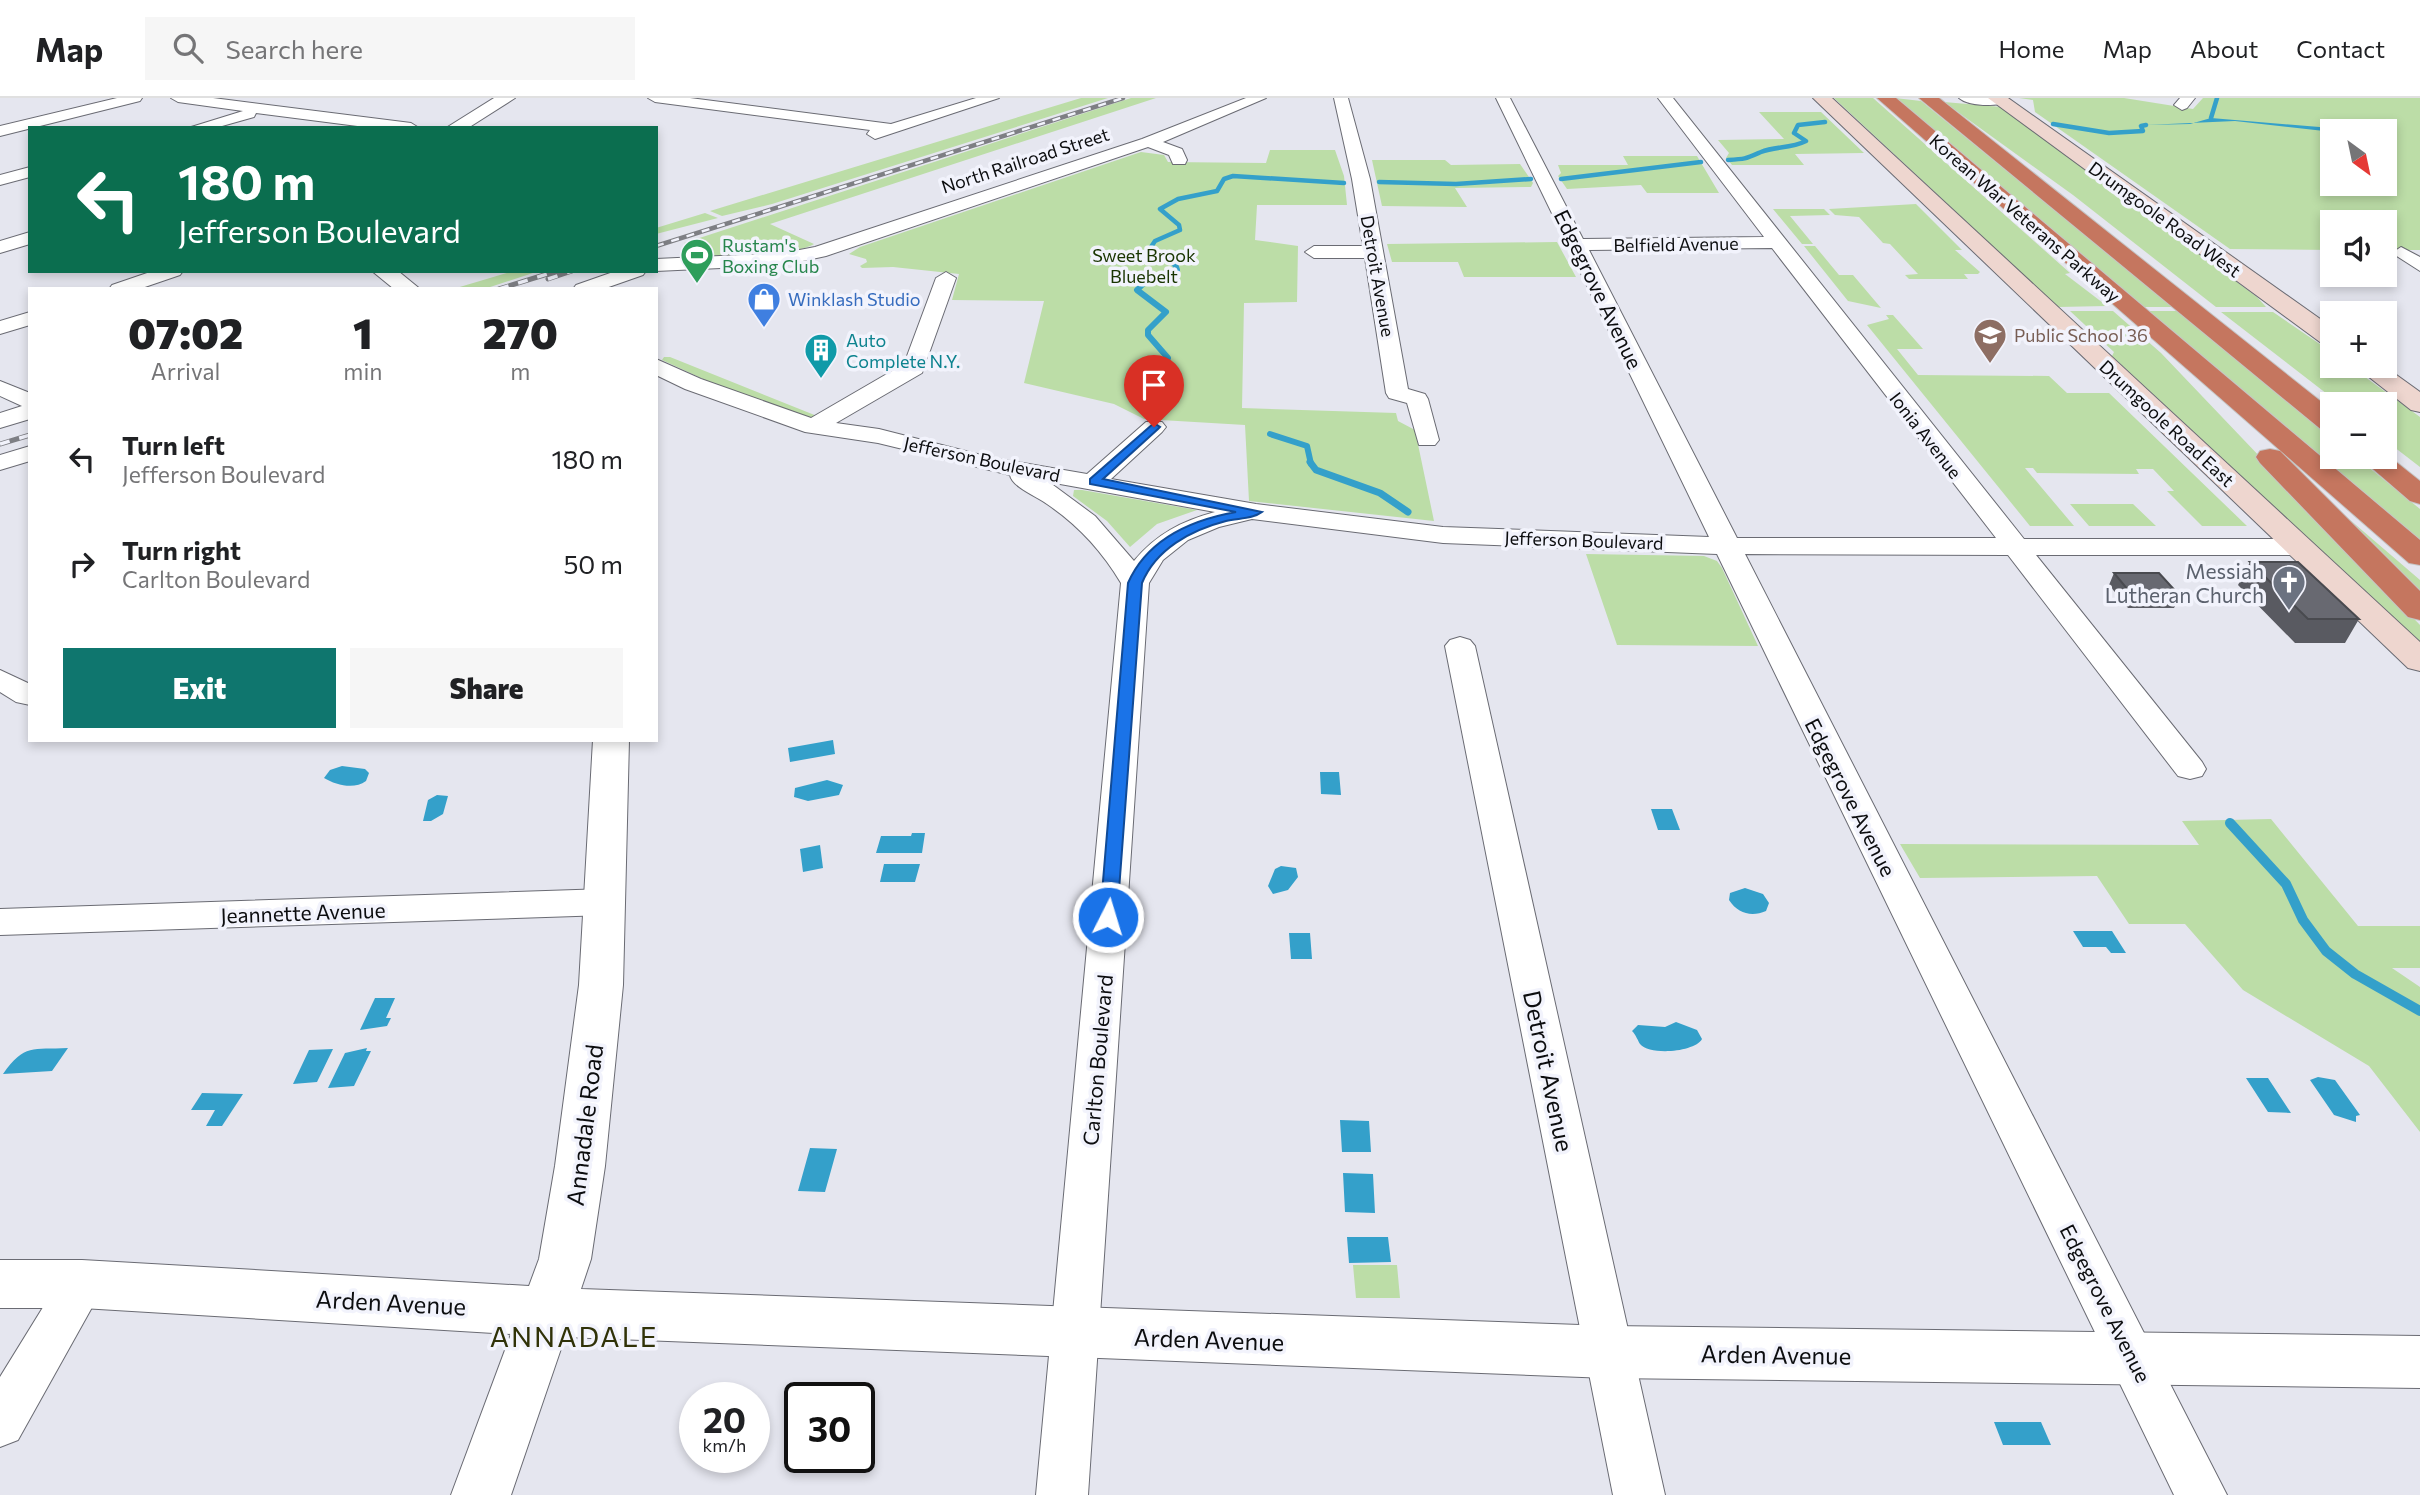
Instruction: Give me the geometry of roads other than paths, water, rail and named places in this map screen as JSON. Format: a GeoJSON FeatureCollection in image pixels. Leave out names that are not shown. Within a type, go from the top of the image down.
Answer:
{"type":"FeatureCollection","features":[{"type":"Feature","properties":{"kind":"highway","name":"Korean War Veterans Parkway"},"geometry":{"type":"LineString","coordinates":[[1892,103],[2420,556]]}},
{"type":"Feature","properties":{"kind":"highway","name":"Korean War Veterans Parkway"},"geometry":{"type":"LineString","coordinates":[[1936,105],[2320,415]]}},
{"type":"Feature","properties":{"kind":"highway"},"geometry":{"type":"LineString","coordinates":[[2143,319],[2190,373],[2420,610]]}},
{"type":"Feature","properties":{"kind":"highway"},"geometry":{"type":"LineString","coordinates":[[2302,400],[2320,409]]}},
{"type":"Feature","properties":{"kind":"highway"},"geometry":{"type":"LineString","coordinates":[[2397,456],[2420,471]]}},
{"type":"Feature","properties":{"kind":"highway"},"geometry":{"type":"LineString","coordinates":[[2388,469],[2420,495]]}},
{"type":"Feature","properties":{"kind":"main road","name":"Drumgoole Road East"},"geometry":{"type":"LineString","coordinates":[[1822,98],[2420,661]]}},
{"type":"Feature","properties":{"kind":"main road","name":"Drumgoole Road West"},"geometry":{"type":"LineString","coordinates":[[1999,99],[2320,331]]}},
{"type":"Feature","properties":{"kind":"main road"},"geometry":{"type":"LineString","coordinates":[[2384,378],[2420,404]]}},
{"type":"Feature","properties":{"kind":"street"},"geometry":{"type":"LineString","coordinates":[[0,131],[135,98]]}},
{"type":"Feature","properties":{"kind":"street"},"geometry":{"type":"LineString","coordinates":[[178,98],[394,126]]}},
{"type":"Feature","properties":{"kind":"street"},"geometry":{"type":"LineString","coordinates":[[458,126],[506,98]]}},
{"type":"Feature","properties":{"kind":"street"},"geometry":{"type":"LineString","coordinates":[[655,98],[882,131],[970,101],[992,98]]}},
{"type":"Feature","properties":{"kind":"street","name":"North Railroad Street"},"geometry":{"type":"LineString","coordinates":[[658,265],[803,256],[1148,142],[1259,98]]}},
{"type":"Feature","properties":{"kind":"street","name":"Detroit Avenue"},"geometry":{"type":"LineString","coordinates":[[1341,98],[1361,179],[1397,393],[1417,399],[1427,440]]}},
{"type":"Feature","properties":{"kind":"street","name":"Edgegrove Avenue"},"geometry":{"type":"LineString","coordinates":[[1503,98],[2201,1495]]}},
{"type":"Feature","properties":{"kind":"street","name":"Ionia Avenue"},"geometry":{"type":"LineString","coordinates":[[1665,98],[1775,242],[2190,769]]}},
{"type":"Feature","properties":{"kind":"street"},"geometry":{"type":"LineString","coordinates":[[1966,98],[1999,99]]}},
{"type":"Feature","properties":{"kind":"street"},"geometry":{"type":"LineString","coordinates":[[204,126],[265,110]]}},
{"type":"Feature","properties":{"kind":"street"},"geometry":{"type":"LineString","coordinates":[[1148,142],[1176,152],[1179,160]]}},
{"type":"Feature","properties":{"kind":"street"},"geometry":{"type":"LineString","coordinates":[[0,180],[28,173]]}},
{"type":"Feature","properties":{"kind":"street"},"geometry":{"type":"LineString","coordinates":[[0,247],[28,240]]}},
{"type":"Feature","properties":{"kind":"street","name":"Belfield Avenue"},"geometry":{"type":"LineString","coordinates":[[1577,245],[1775,242]]}},
{"type":"Feature","properties":{"kind":"street"},"geometry":{"type":"LineString","coordinates":[[1314,253],[1374,252]]}},
{"type":"Feature","properties":{"kind":"street"},"geometry":{"type":"LineString","coordinates":[[2401,253],[2420,265]]}},
{"type":"Feature","properties":{"kind":"street"},"geometry":{"type":"LineString","coordinates":[[125,287],[167,273]]}},
{"type":"Feature","properties":{"kind":"street"},"geometry":{"type":"LineString","coordinates":[[386,273],[406,287]]}},
{"type":"Feature","properties":{"kind":"street"},"geometry":{"type":"LineString","coordinates":[[589,287],[630,273]]}},
{"type":"Feature","properties":{"kind":"street"},"geometry":{"type":"LineString","coordinates":[[813,427],[914,368],[946,278]]}},
{"type":"Feature","properties":{"kind":"street"},"geometry":{"type":"LineString","coordinates":[[0,328],[28,319]]}},
{"type":"Feature","properties":{"kind":"street","name":"Jefferson Boulevard"},"geometry":{"type":"LineString","coordinates":[[658,347],[833,415],[878,436]]}},
{"type":"Feature","properties":{"kind":"street","name":"Jefferson Boulevard"},"geometry":{"type":"LineString","coordinates":[[658,367],[682,380],[813,427],[878,436],[988,464],[1256,512],[1443,535],[1725,546],[2298,547]]}},
{"type":"Feature","properties":{"kind":"street"},"geometry":{"type":"LineString","coordinates":[[0,388],[28,400]]}},
{"type":"Feature","properties":{"kind":"street"},"geometry":{"type":"LineString","coordinates":[[0,421],[28,412]]}},
{"type":"Feature","properties":{"kind":"street"},"geometry":{"type":"LineString","coordinates":[[1094,481],[1154,427]]}},
{"type":"Feature","properties":{"kind":"street"},"geometry":{"type":"LineString","coordinates":[[0,463],[28,454]]}},
{"type":"Feature","properties":{"kind":"street"},"geometry":{"type":"LineString","coordinates":[[988,464],[1012,472],[1055,495],[1080,515],[1105,539],[1135,583]]}},
{"type":"Feature","properties":{"kind":"street","name":"Carlton Boulevard"},"geometry":{"type":"LineString","coordinates":[[1062,1495],[1135,583],[1143,565],[1173,538],[1222,518],[1256,512]]}},
{"type":"Feature","properties":{"kind":"street","name":"Detroit Avenue"},"geometry":{"type":"LineString","coordinates":[[1460,646],[1639,1495]]}},
{"type":"Feature","properties":{"kind":"street"},"geometry":{"type":"LineString","coordinates":[[0,679],[19,697]]}},
{"type":"Feature","properties":{"kind":"street","name":"Annadale Road"},"geometry":{"type":"LineString","coordinates":[[481,1495],[565,1259],[580,1166],[601,985],[611,742]]}},
{"type":"Feature","properties":{"kind":"street","name":"Jeannette Avenue"},"geometry":{"type":"LineString","coordinates":[[0,922],[606,902]]}},
{"type":"Feature","properties":{"kind":"street","name":"Arden Avenue"},"geometry":{"type":"LineString","coordinates":[[0,1284],[82,1284],[548,1312],[1075,1334],[1608,1352],[2420,1362]]}},
{"type":"Feature","properties":{"kind":"street"},"geometry":{"type":"LineString","coordinates":[[0,1423],[82,1284]]}},
{"type":"Feature","properties":{"kind":"water"},"geometry":{"type":"Polygon","coordinates":[[[2211,118],[2320,127],[2320,131],[2235,121],[2194,123],[2211,118]]]}},
{"type":"Feature","properties":{"kind":"water"},"geometry":{"type":"Polygon","coordinates":[[[833,740],[835,754],[790,762],[788,748],[833,740]]]}},
{"type":"Feature","properties":{"kind":"water"},"geometry":{"type":"Polygon","coordinates":[[[342,766],[365,769],[369,773],[366,781],[345,786],[324,778],[330,770],[342,766]]]}},
{"type":"Feature","properties":{"kind":"water"},"geometry":{"type":"Polygon","coordinates":[[[1320,772],[1339,772],[1341,795],[1321,794],[1320,772]]]}},
{"type":"Feature","properties":{"kind":"water"},"geometry":{"type":"Polygon","coordinates":[[[827,780],[843,785],[839,795],[808,801],[794,797],[795,788],[827,780]]]}},
{"type":"Feature","properties":{"kind":"water"},"geometry":{"type":"Polygon","coordinates":[[[437,795],[448,796],[443,814],[431,821],[423,821],[428,800],[437,795]]]}},
{"type":"Feature","properties":{"kind":"water"},"geometry":{"type":"Polygon","coordinates":[[[1651,809],[1672,809],[1680,830],[1658,830],[1651,809]]]}},
{"type":"Feature","properties":{"kind":"water"},"geometry":{"type":"Polygon","coordinates":[[[912,833],[925,833],[922,853],[876,853],[881,836],[911,836],[912,833]]]}},
{"type":"Feature","properties":{"kind":"water"},"geometry":{"type":"Polygon","coordinates":[[[820,845],[823,868],[803,872],[800,849],[820,845]]]}},
{"type":"Feature","properties":{"kind":"water"},"geometry":{"type":"Polygon","coordinates":[[[884,864],[920,864],[915,882],[880,882],[884,864]]]}},
{"type":"Feature","properties":{"kind":"water"},"geometry":{"type":"Polygon","coordinates":[[[1281,866],[1296,868],[1298,877],[1288,890],[1273,894],[1268,886],[1275,869],[1281,866]]]}},
{"type":"Feature","properties":{"kind":"water"},"geometry":{"type":"Polygon","coordinates":[[[1745,888],[1763,894],[1769,903],[1766,911],[1746,913],[1733,905],[1729,900],[1730,893],[1745,888]]]}},
{"type":"Feature","properties":{"kind":"water"},"geometry":{"type":"Polygon","coordinates":[[[2073,931],[2112,931],[2126,953],[2111,953],[2106,947],[2083,947],[2073,931]]]}},
{"type":"Feature","properties":{"kind":"water"},"geometry":{"type":"Polygon","coordinates":[[[1289,933],[1310,933],[1312,959],[1291,959],[1289,933]]]}},
{"type":"Feature","properties":{"kind":"water"},"geometry":{"type":"Polygon","coordinates":[[[375,998],[395,998],[386,1018],[391,1018],[387,1026],[360,1030],[375,998]]]}},
{"type":"Feature","properties":{"kind":"water"},"geometry":{"type":"Polygon","coordinates":[[[1676,1022],[1697,1030],[1702,1039],[1691,1047],[1672,1051],[1653,1050],[1640,1044],[1632,1031],[1638,1025],[1665,1027],[1676,1022]]]}},
{"type":"Feature","properties":{"kind":"water"},"geometry":{"type":"Polygon","coordinates":[[[68,1048],[52,1071],[3,1074],[17,1057],[30,1050],[68,1048]]]}},
{"type":"Feature","properties":{"kind":"water"},"geometry":{"type":"Polygon","coordinates":[[[367,1048],[366,1051],[371,1051],[354,1086],[328,1088],[345,1053],[367,1048]]]}},
{"type":"Feature","properties":{"kind":"water"},"geometry":{"type":"Polygon","coordinates":[[[333,1049],[317,1082],[293,1084],[309,1050],[333,1049]]]}},
{"type":"Feature","properties":{"kind":"water"},"geometry":{"type":"Polygon","coordinates":[[[2318,1077],[2335,1080],[2360,1115],[2356,1116],[2356,1122],[2334,1115],[2310,1080],[2318,1077]]]}},
{"type":"Feature","properties":{"kind":"water"},"geometry":{"type":"Polygon","coordinates":[[[2246,1078],[2268,1078],[2291,1113],[2268,1112],[2246,1078]]]}},
{"type":"Feature","properties":{"kind":"water"},"geometry":{"type":"Polygon","coordinates":[[[202,1093],[243,1094],[222,1126],[206,1126],[215,1110],[191,1110],[202,1093]]]}},
{"type":"Feature","properties":{"kind":"water"},"geometry":{"type":"Polygon","coordinates":[[[1340,1120],[1369,1121],[1371,1152],[1342,1152],[1340,1120]]]}},
{"type":"Feature","properties":{"kind":"water"},"geometry":{"type":"Polygon","coordinates":[[[810,1148],[837,1149],[825,1192],[798,1191],[810,1148]]]}},
{"type":"Feature","properties":{"kind":"water"},"geometry":{"type":"Polygon","coordinates":[[[1343,1173],[1373,1174],[1375,1213],[1345,1212],[1343,1173]]]}},
{"type":"Feature","properties":{"kind":"water"},"geometry":{"type":"Polygon","coordinates":[[[1347,1237],[1388,1237],[1391,1262],[1349,1263],[1347,1237]]]}},
{"type":"Feature","properties":{"kind":"water"},"geometry":{"type":"Polygon","coordinates":[[[1994,1422],[2041,1422],[2051,1445],[2003,1445],[1994,1422]]]}},
{"type":"Feature","properties":{"kind":"waterway"},"geometry":{"type":"LineString","coordinates":[[2211,118],[2217,98]]}},
{"type":"Feature","properties":{"kind":"waterway"},"geometry":{"type":"LineString","coordinates":[[1728,160],[1800,144],[1806,141],[1794,133],[1798,125],[1825,122]]}},
{"type":"Feature","properties":{"kind":"waterway"},"geometry":{"type":"LineString","coordinates":[[2053,124],[2109,133],[2143,131],[2141,126],[2146,125]]}},
{"type":"Feature","properties":{"kind":"waterway"},"geometry":{"type":"LineString","coordinates":[[1561,179],[1701,162]]}},
{"type":"Feature","properties":{"kind":"waterway"},"geometry":{"type":"LineString","coordinates":[[1168,259],[1151,247],[1155,241],[1180,230],[1179,225],[1160,209],[1178,199],[1217,191],[1224,179],[1233,176],[1344,183]]}},
{"type":"Feature","properties":{"kind":"waterway"},"geometry":{"type":"LineString","coordinates":[[1379,182],[1456,184],[1531,179]]}},
{"type":"Feature","properties":{"kind":"waterway"},"geometry":{"type":"LineString","coordinates":[[1165,257],[1175,264],[1177,270],[1144,283],[1137,290],[1166,312],[1148,330],[1148,335],[1168,358],[1153,384],[1167,404]]}},
{"type":"Feature","properties":{"kind":"waterway"},"geometry":{"type":"LineString","coordinates":[[1270,434],[1307,446],[1311,463]]}},
{"type":"Feature","properties":{"kind":"waterway"},"geometry":{"type":"LineString","coordinates":[[1311,463],[1316,470],[1380,493],[1408,512]]}},
{"type":"Feature","properties":{"kind":"waterway"},"geometry":{"type":"LineString","coordinates":[[2230,823],[2286,884],[2303,920],[2326,951],[2355,974],[2420,1011]]}},
{"type":"Feature","properties":{"kind":"railway"},"geometry":{"type":"LineString","coordinates":[[658,245],[1123,98]]}},
{"type":"Feature","properties":{"kind":"railway"},"geometry":{"type":"LineString","coordinates":[[505,287],[551,273]]}},
{"type":"Feature","properties":{"kind":"railway"},"geometry":{"type":"LineString","coordinates":[[548,279],[566,273]]}},
{"type":"Feature","properties":{"kind":"railway"},"geometry":{"type":"LineString","coordinates":[[0,444],[28,436]]}},
{"type":"Feature","properties":{"kind":"place","name":"Rustam's Boxing Club"},"geometry":{"type":"Point","coordinates":[697,285]}},
{"type":"Feature","properties":{"kind":"place","name":"Winklash Studio"},"geometry":{"type":"Point","coordinates":[764,329]}},
{"type":"Feature","properties":{"kind":"place","name":"Public School 36"},"geometry":{"type":"Point","coordinates":[1990,365]}},
{"type":"Feature","properties":{"kind":"place","name":"Auto Complete N.Y."},"geometry":{"type":"Point","coordinates":[821,380]}},
{"type":"Feature","properties":{"kind":"place","name":"Messiah Lutheran Church"},"geometry":{"type":"Point","coordinates":[2289,612]}},
{"type":"Feature","properties":{"kind":"district","name":"ANNADALE"},"geometry":{"type":"Point","coordinates":[574,1336]}},
{"type":"Feature","properties":{"kind":"park label","name":"Sweet Brook Bluebelt"},"geometry":{"type":"Point","coordinates":[1144,265]}}]}
